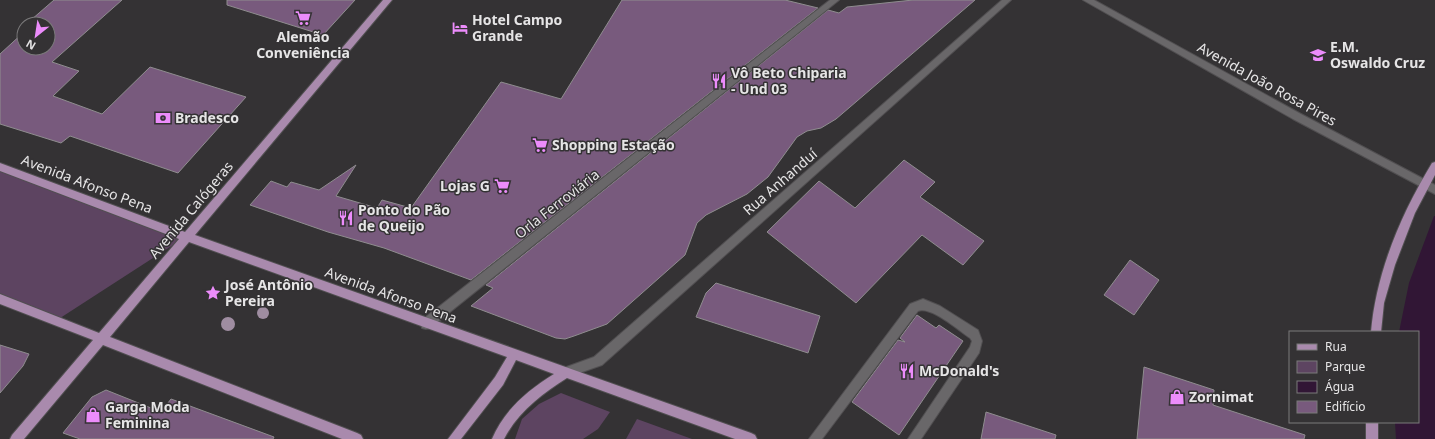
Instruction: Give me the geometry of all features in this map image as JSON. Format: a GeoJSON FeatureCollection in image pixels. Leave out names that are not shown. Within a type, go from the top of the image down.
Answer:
{"type":"FeatureCollection","features":[{"type":"Feature","properties":{"kind":"main road","name":"Avenida Calógeras"},"geometry":{"type":"LineString","coordinates":[[16,439],[388,0]]}},
{"type":"Feature","properties":{"kind":"main road"},"geometry":{"type":"LineString","coordinates":[[1376,331],[1380,300],[1399,242],[1424,184],[1435,166]]}},
{"type":"Feature","properties":{"kind":"main road","name":"Avenida Afonso Pena"},"geometry":{"type":"LineString","coordinates":[[0,167],[131,217],[187,236],[426,324],[751,439]]}},
{"type":"Feature","properties":{"kind":"main road"},"geometry":{"type":"LineString","coordinates":[[0,300],[356,439]]}},
{"type":"Feature","properties":{"kind":"main road"},"geometry":{"type":"LineString","coordinates":[[454,439],[499,381],[514,354]]}},
{"type":"Feature","properties":{"kind":"main road"},"geometry":{"type":"LineString","coordinates":[[498,439],[511,416],[528,398],[565,373]]}},
{"type":"Feature","properties":{"kind":"main road"},"geometry":{"type":"LineString","coordinates":[[1372,423],[1372,439]]}},
{"type":"Feature","properties":{"kind":"street","name":"Orla Ferroviária"},"geometry":{"type":"LineString","coordinates":[[426,324],[835,0]]}},
{"type":"Feature","properties":{"kind":"street","name":"Rua Anhanduí"},"geometry":{"type":"LineString","coordinates":[[565,373],[598,361],[1007,0]]}},
{"type":"Feature","properties":{"kind":"street","name":"Avenida João Rosa Pires"},"geometry":{"type":"LineString","coordinates":[[1087,0],[1296,116],[1435,190]]}},
{"type":"Feature","properties":{"kind":"street"},"geometry":{"type":"LineString","coordinates":[[814,439],[914,307],[923,304],[936,309],[974,334],[977,341],[975,348],[914,439]]}},
{"type":"Feature","properties":{"kind":"green space"},"geometry":{"type":"Polygon","coordinates":[[[0,167],[187,236],[54,322],[0,299],[0,167]]]}},
{"type":"Feature","properties":{"kind":"green space"},"geometry":{"type":"Polygon","coordinates":[[[561,393],[610,412],[598,429],[583,439],[515,439],[522,419],[539,404],[561,393]]]}},
{"type":"Feature","properties":{"kind":"green space"},"geometry":{"type":"Polygon","coordinates":[[[637,419],[692,439],[626,439],[637,419]]]}},
{"type":"Feature","properties":{"kind":"water"},"geometry":{"type":"Polygon","coordinates":[[[1435,216],[1435,439],[1396,439],[1395,423],[1419,423],[1419,331],[1399,331],[1409,283],[1435,216]]]}},
{"type":"Feature","properties":{"kind":"building"},"geometry":{"type":"Polygon","coordinates":[[[54,0],[122,0],[52,62],[79,71],[53,96],[102,114],[150,67],[246,97],[178,173],[70,136],[61,143],[0,124],[0,54],[16,39],[16,56],[56,56],[56,16],[36,16],[54,0]]]}},
{"type":"Feature","properties":{"kind":"building","name":"Alemão Conveniência"},"geometry":{"type":"Polygon","coordinates":[[[227,0],[355,0],[323,35],[227,5],[227,0]]]}},
{"type":"Feature","properties":{"kind":"building","name":"Shopping Estação"},"geometry":{"type":"Polygon","coordinates":[[[622,0],[785,0],[818,8],[471,280],[384,248],[328,232],[250,205],[271,181],[287,187],[291,182],[319,190],[356,165],[336,196],[377,208],[382,200],[411,208],[501,82],[561,99],[622,0]]]}},
{"type":"Feature","properties":{"kind":"building"},"geometry":{"type":"Polygon","coordinates":[[[913,0],[975,0],[836,119],[821,128],[807,131],[797,137],[768,177],[747,194],[706,215],[697,223],[685,255],[607,324],[565,339],[556,338],[471,306],[493,288],[486,285],[828,10],[839,13],[847,7],[913,0]]]}},
{"type":"Feature","properties":{"kind":"building"},"geometry":{"type":"Polygon","coordinates":[[[904,160],[935,182],[920,197],[984,241],[963,265],[922,235],[856,303],[767,232],[819,181],[855,208],[904,160]]]}},
{"type":"Feature","properties":{"kind":"building"},"geometry":{"type":"Polygon","coordinates":[[[1130,260],[1159,280],[1134,315],[1104,295],[1130,260]]]}},
{"type":"Feature","properties":{"kind":"building"},"geometry":{"type":"Polygon","coordinates":[[[716,283],[820,316],[808,353],[696,317],[706,293],[716,283]]]}},
{"type":"Feature","properties":{"kind":"building","name":"McDonald's"},"geometry":{"type":"Polygon","coordinates":[[[917,315],[936,328],[939,325],[963,341],[899,435],[852,402],[898,340],[905,342],[900,338],[917,315]]]}},
{"type":"Feature","properties":{"kind":"building"},"geometry":{"type":"Polygon","coordinates":[[[0,345],[29,354],[23,366],[0,393],[0,345]]]}},
{"type":"Feature","properties":{"kind":"building","name":"Zornimat"},"geometry":{"type":"Polygon","coordinates":[[[1144,367],[1214,390],[1213,405],[1305,435],[1304,439],[1137,439],[1144,367]]]}},
{"type":"Feature","properties":{"kind":"building"},"geometry":{"type":"Polygon","coordinates":[[[106,390],[161,412],[171,399],[274,437],[273,439],[80,439],[63,433],[92,397],[106,390]]]}},
{"type":"Feature","properties":{"kind":"building"},"geometry":{"type":"Polygon","coordinates":[[[986,412],[1056,435],[1055,439],[981,439],[986,412]]]}},
{"type":"Feature","properties":{"kind":"place","name":"Alemão Conveniência"},"geometry":{"type":"Point","coordinates":[303,18]}},
{"type":"Feature","properties":{"kind":"place","name":"Hotel Campo Grande"},"geometry":{"type":"Point","coordinates":[460,28]}},
{"type":"Feature","properties":{"kind":"place","name":"E.M. Oswaldo Cruz"},"geometry":{"type":"Point","coordinates":[1318,55]}},
{"type":"Feature","properties":{"kind":"place","name":"Vô Beto Chiparia - Und 03"},"geometry":{"type":"Point","coordinates":[719,81]}},
{"type":"Feature","properties":{"kind":"place","name":"Bradesco"},"geometry":{"type":"Point","coordinates":[163,118]}},
{"type":"Feature","properties":{"kind":"place","name":"Shopping Estação"},"geometry":{"type":"Point","coordinates":[540,145]}},
{"type":"Feature","properties":{"kind":"place","name":"Lojas G"},"geometry":{"type":"Point","coordinates":[502,186]}},
{"type":"Feature","properties":{"kind":"place","name":"Ponto do Pão de Queijo"},"geometry":{"type":"Point","coordinates":[346,218]}},
{"type":"Feature","properties":{"kind":"place","name":"José Antônio Pereira"},"geometry":{"type":"Point","coordinates":[213,293]}},
{"type":"Feature","properties":{"kind":"place","name":"McDonald's"},"geometry":{"type":"Point","coordinates":[907,371]}},
{"type":"Feature","properties":{"kind":"place","name":"Zornimat"},"geometry":{"type":"Point","coordinates":[1177,397]}},
{"type":"Feature","properties":{"kind":"place","name":"Garga Moda Feminina"},"geometry":{"type":"Point","coordinates":[93,415]}}]}
